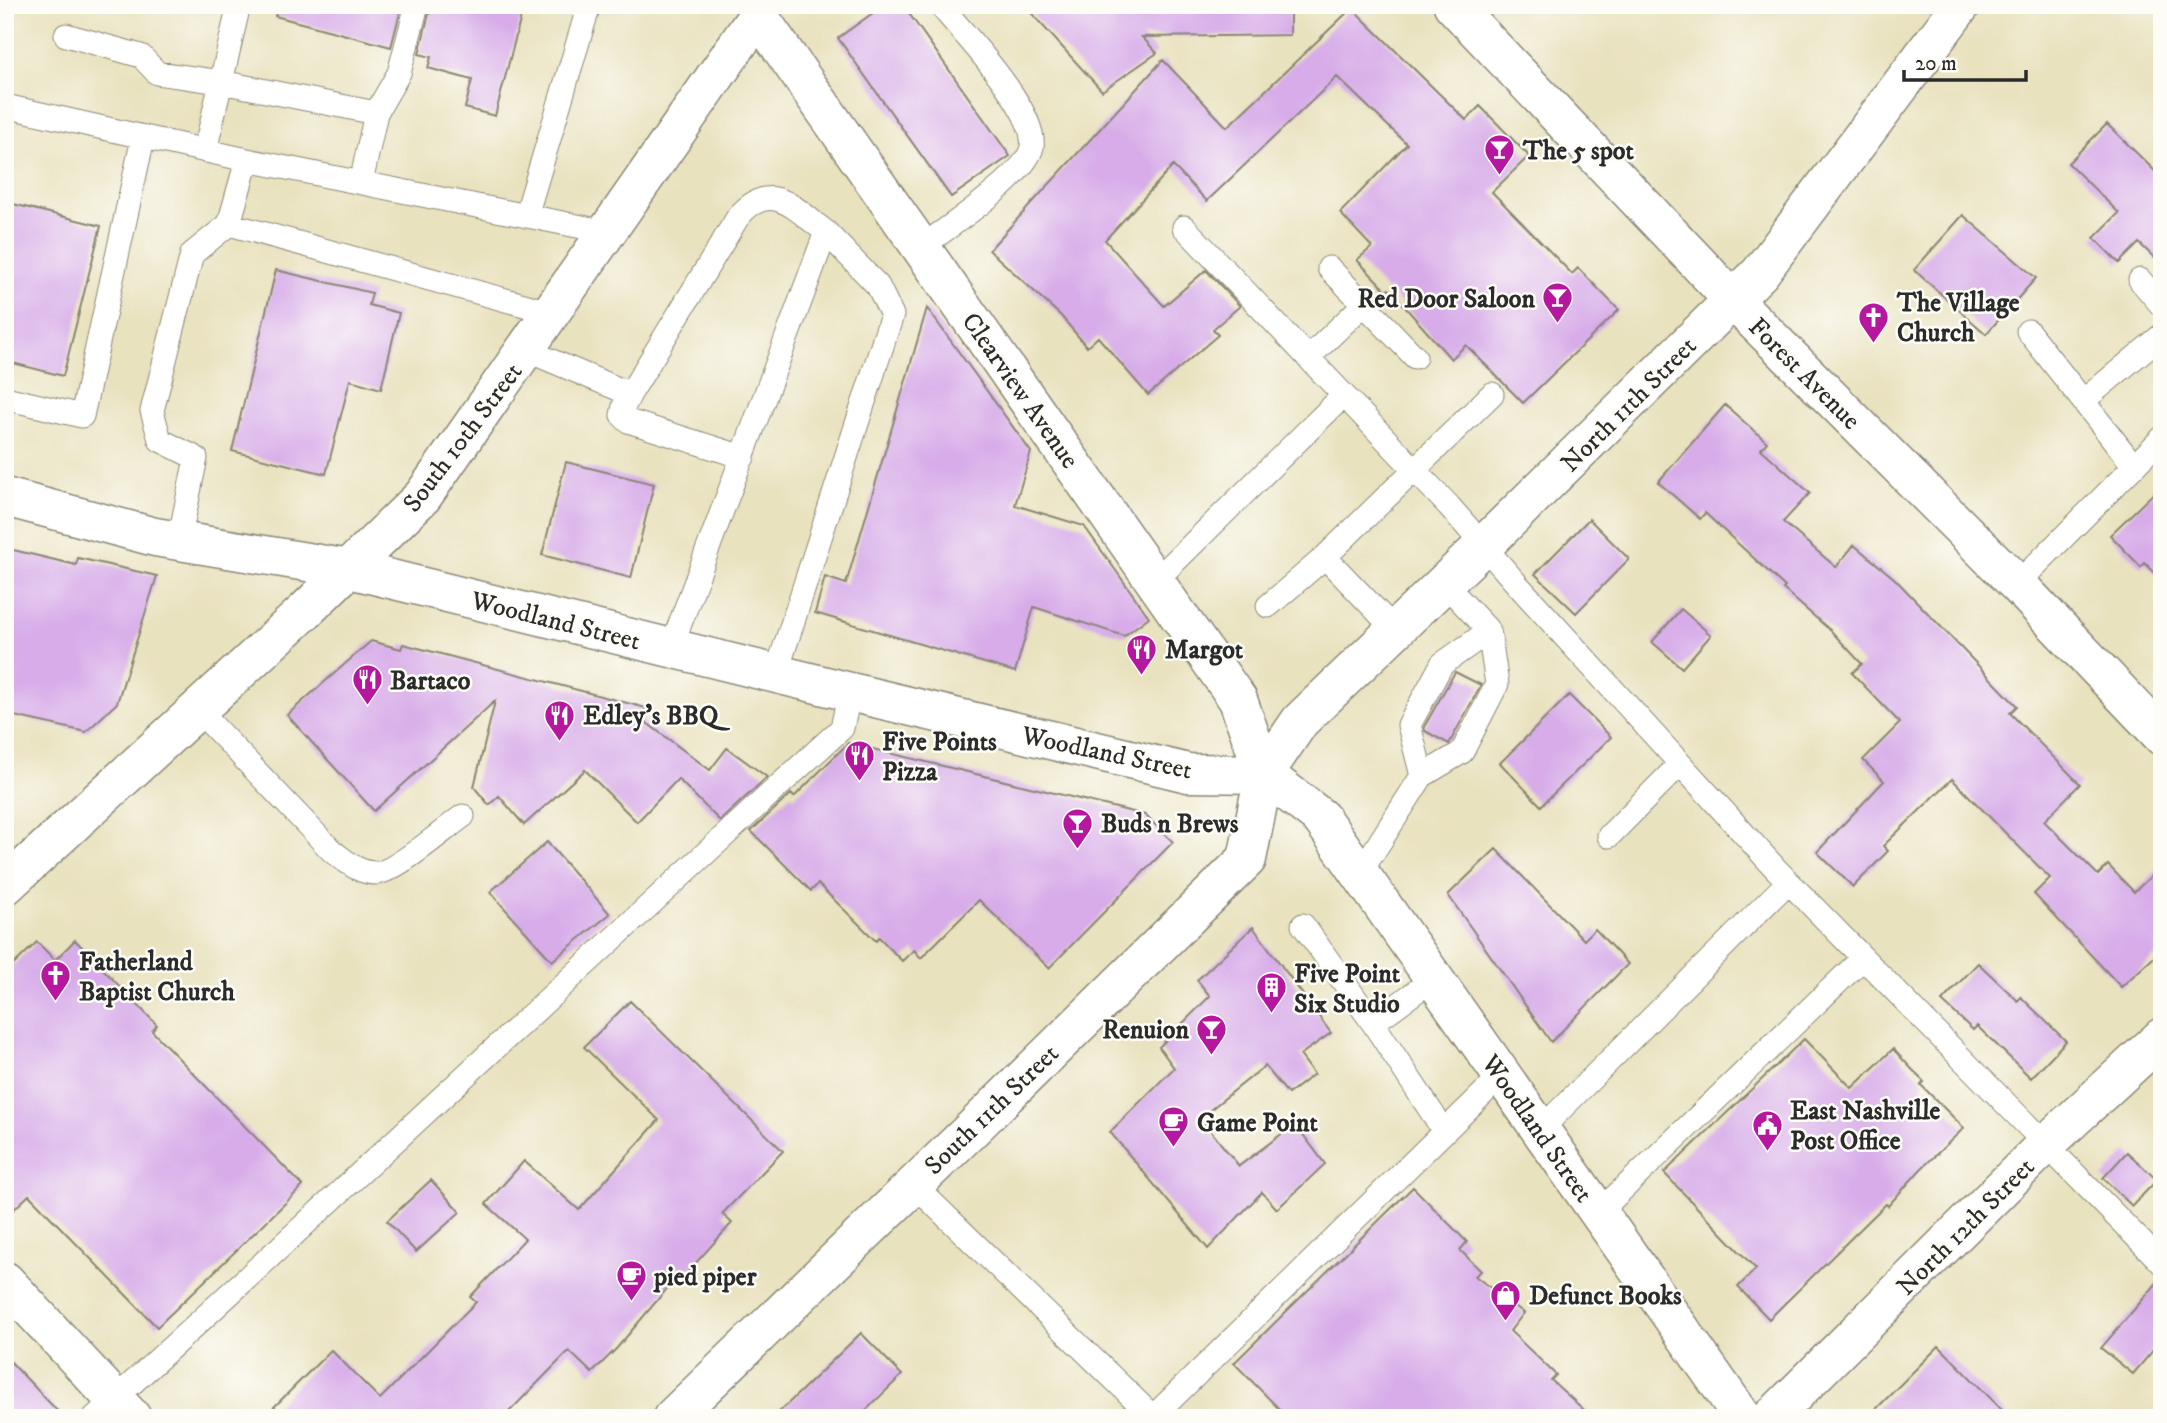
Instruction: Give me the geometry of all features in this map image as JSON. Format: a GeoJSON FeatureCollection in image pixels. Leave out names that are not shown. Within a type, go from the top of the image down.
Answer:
{"type":"FeatureCollection","features":[{"type":"Feature","properties":{"kind":"street","name":"Forest Avenue"},"geometry":{"type":"LineString","coordinates":[[1453,5],[1732,300],[2017,584],[2162,736]]}},
{"type":"Feature","properties":{"kind":"street","name":"North 11th Street"},"geometry":{"type":"LineString","coordinates":[[1264,775],[1300,721],[1483,546],[1760,273],[1961,5]]}},
{"type":"Feature","properties":{"kind":"street","name":"Clearview Avenue"},"geometry":{"type":"LineString","coordinates":[[759,10],[1238,700],[1264,775]]}},
{"type":"Feature","properties":{"kind":"street","name":"South 10th Street"},"geometry":{"type":"LineString","coordinates":[[5,886],[350,569],[423,496],[553,313],[759,10]]}},
{"type":"Feature","properties":{"kind":"street","name":"Woodland Street"},"geometry":{"type":"LineString","coordinates":[[5,497],[179,541],[350,569],[1188,773],[1264,775],[1321,818],[1742,1418]]}},
{"type":"Feature","properties":{"kind":"street","name":"South 11th Street"},"geometry":{"type":"LineString","coordinates":[[672,1418],[1247,859],[1264,775]]}},
{"type":"Feature","properties":{"kind":"street","name":"North 12th Street"},"geometry":{"type":"LineString","coordinates":[[1771,1418],[2045,1145],[2162,1037]]}},
{"type":"Feature","properties":{"kind":"street"},"geometry":{"type":"LineString","coordinates":[[5,1281],[114,1412]]}},
{"type":"Feature","properties":{"kind":"lane"},"geometry":{"type":"LineString","coordinates":[[205,151],[239,5]]}},
{"type":"Feature","properties":{"kind":"lane"},"geometry":{"type":"LineString","coordinates":[[361,183],[376,113],[399,74],[417,5]]}},
{"type":"Feature","properties":{"kind":"lane"},"geometry":{"type":"LineString","coordinates":[[526,216],[589,5]]}},
{"type":"Feature","properties":{"kind":"lane"},"geometry":{"type":"LineString","coordinates":[[921,247],[974,208],[1022,166],[1032,147],[1029,122],[1012,93],[940,5]]}},
{"type":"Feature","properties":{"kind":"lane"},"geometry":{"type":"LineString","coordinates":[[66,35],[141,56],[157,73],[221,82],[376,113]]}},
{"type":"Feature","properties":{"kind":"lane"},"geometry":{"type":"LineString","coordinates":[[5,106],[247,160],[607,232]]}},
{"type":"Feature","properties":{"kind":"lane"},"geometry":{"type":"LineString","coordinates":[[5,398],[82,416],[143,138]]}},
{"type":"Feature","properties":{"kind":"lane"},"geometry":{"type":"LineString","coordinates":[[179,541],[196,458],[160,440],[152,411],[192,254],[229,224],[247,160]]}},
{"type":"Feature","properties":{"kind":"lane"},"geometry":{"type":"LineString","coordinates":[[743,457],[628,421],[622,415],[624,406],[726,234],[749,204],[763,198],[778,199],[793,206],[826,232],[878,286],[892,315],[776,674]]}},
{"type":"Feature","properties":{"kind":"lane"},"geometry":{"type":"LineString","coordinates":[[229,224],[553,313]]}},
{"type":"Feature","properties":{"kind":"lane"},"geometry":{"type":"LineString","coordinates":[[1184,227],[1449,506],[1788,881],[2162,1263]]}},
{"type":"Feature","properties":{"kind":"lane"},"geometry":{"type":"LineString","coordinates":[[671,648],[826,232]]}},
{"type":"Feature","properties":{"kind":"lane"},"geometry":{"type":"LineString","coordinates":[[1329,268],[1415,357]]}},
{"type":"Feature","properties":{"kind":"lane"},"geometry":{"type":"LineString","coordinates":[[2140,280],[2162,306]]}},
{"type":"Feature","properties":{"kind":"lane"},"geometry":{"type":"LineString","coordinates":[[1308,358],[1364,304]]}},
{"type":"Feature","properties":{"kind":"lane"},"geometry":{"type":"LineString","coordinates":[[2028,331],[2134,466]]}},
{"type":"Feature","properties":{"kind":"lane"},"geometry":{"type":"LineString","coordinates":[[2083,401],[2162,335]]}},
{"type":"Feature","properties":{"kind":"lane"},"geometry":{"type":"LineString","coordinates":[[526,350],[631,394]]}},
{"type":"Feature","properties":{"kind":"lane"},"geometry":{"type":"LineString","coordinates":[[1268,606],[1325,557],[1492,394]]}},
{"type":"Feature","properties":{"kind":"lane"},"geometry":{"type":"LineString","coordinates":[[1154,581],[1343,396]]}},
{"type":"Feature","properties":{"kind":"lane"},"geometry":{"type":"LineString","coordinates":[[2017,584],[2162,438]]}},
{"type":"Feature","properties":{"kind":"lane"},"geometry":{"type":"LineString","coordinates":[[1325,557],[1395,630]]}},
{"type":"Feature","properties":{"kind":"lane"},"geometry":{"type":"LineString","coordinates":[[1360,873],[1422,776],[1462,752],[1497,684],[1489,631],[1444,583]]}},
{"type":"Feature","properties":{"kind":"lane"},"geometry":{"type":"LineString","coordinates":[[1422,776],[1409,725],[1442,664],[1489,631]]}},
{"type":"Feature","properties":{"kind":"lane"},"geometry":{"type":"LineString","coordinates":[[114,1412],[643,910],[842,728],[850,692]]}},
{"type":"Feature","properties":{"kind":"lane"},"geometry":{"type":"LineString","coordinates":[[197,709],[332,852],[356,869],[378,873],[393,867],[463,816]]}},
{"type":"Feature","properties":{"kind":"lane"},"geometry":{"type":"LineString","coordinates":[[1609,836],[1680,764]]}},
{"type":"Feature","properties":{"kind":"lane"},"geometry":{"type":"LineString","coordinates":[[1539,1131],[1788,881]]}},
{"type":"Feature","properties":{"kind":"lane"},"geometry":{"type":"LineString","coordinates":[[1303,925],[1373,1023],[1444,1131]]}},
{"type":"Feature","properties":{"kind":"lane"},"geometry":{"type":"LineString","coordinates":[[1598,1213],[1863,958]]}},
{"type":"Feature","properties":{"kind":"lane"},"geometry":{"type":"LineString","coordinates":[[1373,1023],[1433,979]]}},
{"type":"Feature","properties":{"kind":"lane"},"geometry":{"type":"LineString","coordinates":[[914,1185],[1154,1417],[1501,1076]]}},
{"type":"Feature","properties":{"kind":"building"},"geometry":{"type":"Polygon","coordinates":[[[277,5],[402,5],[391,47],[275,16],[277,5]]]}},
{"type":"Feature","properties":{"kind":"building"},"geometry":{"type":"Polygon","coordinates":[[[431,5],[524,5],[495,116],[465,108],[472,80],[428,68],[431,57],[419,54],[431,5]]]}},
{"type":"Feature","properties":{"kind":"building"},"geometry":{"type":"Polygon","coordinates":[[[884,5],[903,5],[1010,156],[951,197],[838,38],[884,5]]]}},
{"type":"Feature","properties":{"kind":"building"},"geometry":{"type":"Polygon","coordinates":[[[1024,5],[1290,5],[1290,35],[1142,37],[1157,53],[1102,91],[1024,5]]]}},
{"type":"Feature","properties":{"kind":"building"},"geometry":{"type":"Polygon","coordinates":[[[1352,8],[1466,120],[1480,106],[1529,156],[1492,192],[1572,274],[1578,268],[1619,310],[1523,403],[1466,345],[1451,359],[1389,289],[1387,291],[1357,260],[1372,247],[1340,213],[1407,144],[1337,77],[1207,201],[1173,166],[1105,240],[1164,306],[1206,270],[1240,306],[1213,329],[1218,335],[1148,395],[1098,337],[1087,347],[1061,316],[989,250],[1163,60],[1227,127],[1352,8]]]}},
{"type":"Feature","properties":{"kind":"building"},"geometry":{"type":"Polygon","coordinates":[[[2107,124],[2162,178],[2162,265],[2139,243],[2119,263],[2094,238],[2119,213],[2068,163],[2107,124]]]}},
{"type":"Feature","properties":{"kind":"building"},"geometry":{"type":"Polygon","coordinates":[[[5,202],[101,226],[63,376],[5,361],[5,202]]]}},
{"type":"Feature","properties":{"kind":"building"},"geometry":{"type":"Polygon","coordinates":[[[1963,215],[2036,278],[1986,334],[1914,270],[1963,215]]]}},
{"type":"Feature","properties":{"kind":"building"},"geometry":{"type":"Polygon","coordinates":[[[276,270],[372,293],[369,305],[399,313],[381,389],[350,380],[326,474],[232,451],[276,270]]]}},
{"type":"Feature","properties":{"kind":"building"},"geometry":{"type":"Polygon","coordinates":[[[927,308],[1031,452],[1015,505],[1084,526],[1149,617],[1124,636],[1034,607],[1015,672],[815,613],[825,577],[846,584],[927,308]]]}},
{"type":"Feature","properties":{"kind":"building"},"geometry":{"type":"Polygon","coordinates":[[[1725,405],[1767,442],[1761,449],[1810,493],[1783,522],[1836,567],[1854,545],[1895,579],[2017,706],[2010,713],[2080,784],[2044,821],[2098,875],[2108,865],[2134,892],[2162,866],[2162,950],[2121,987],[2034,894],[2050,878],[1952,779],[1883,846],[1888,851],[1853,887],[1817,852],[1884,781],[1863,760],[1900,723],[1852,673],[1862,664],[1831,631],[1783,589],[1785,587],[1705,513],[1700,519],[1658,482],[1725,405]]]}},
{"type":"Feature","properties":{"kind":"building"},"geometry":{"type":"Polygon","coordinates":[[[566,462],[654,484],[631,578],[542,555],[566,462]]]}},
{"type":"Feature","properties":{"kind":"building"},"geometry":{"type":"Polygon","coordinates":[[[2162,485],[2162,580],[2145,563],[2141,567],[2110,535],[2162,485]]]}},
{"type":"Feature","properties":{"kind":"building"},"geometry":{"type":"Polygon","coordinates":[[[1589,519],[1629,559],[1576,613],[1535,574],[1589,519]]]}},
{"type":"Feature","properties":{"kind":"building"},"geometry":{"type":"Polygon","coordinates":[[[5,548],[76,565],[78,558],[157,576],[117,703],[86,732],[5,714],[5,548]]]}},
{"type":"Feature","properties":{"kind":"building"},"geometry":{"type":"Polygon","coordinates":[[[1681,609],[1711,635],[1682,668],[1652,642],[1681,609]]]}},
{"type":"Feature","properties":{"kind":"building"},"geometry":{"type":"Polygon","coordinates":[[[371,641],[401,649],[403,644],[646,708],[643,720],[710,770],[727,748],[767,777],[720,821],[678,779],[637,822],[585,770],[524,825],[499,796],[489,805],[474,787],[495,701],[374,811],[287,715],[371,641]]]}},
{"type":"Feature","properties":{"kind":"building"},"geometry":{"type":"Polygon","coordinates":[[[1455,672],[1481,685],[1449,744],[1425,731],[1424,727],[1455,672]]]}},
{"type":"Feature","properties":{"kind":"building"},"geometry":{"type":"Polygon","coordinates":[[[1569,695],[1611,737],[1541,806],[1500,763],[1569,695]]]}},
{"type":"Feature","properties":{"kind":"building"},"geometry":{"type":"Polygon","coordinates":[[[848,743],[1145,815],[1173,842],[1049,968],[979,900],[921,958],[914,950],[902,961],[879,937],[876,941],[818,884],[811,891],[751,831],[791,794],[794,797],[848,743]]]}},
{"type":"Feature","properties":{"kind":"building"},"geometry":{"type":"Polygon","coordinates":[[[547,842],[610,914],[552,961],[490,892],[547,842]]]}},
{"type":"Feature","properties":{"kind":"building"},"geometry":{"type":"Polygon","coordinates":[[[1496,849],[1584,940],[1595,929],[1628,964],[1551,1042],[1448,895],[1496,849]]]}},
{"type":"Feature","properties":{"kind":"building"},"geometry":{"type":"Polygon","coordinates":[[[1253,927],[1331,1033],[1300,1055],[1314,1074],[1288,1094],[1265,1066],[1200,1118],[1239,1166],[1295,1124],[1325,1164],[1277,1209],[1262,1192],[1208,1249],[1110,1132],[1174,1068],[1159,1047],[1210,996],[1197,980],[1253,927]]]}},
{"type":"Feature","properties":{"kind":"building"},"geometry":{"type":"Polygon","coordinates":[[[75,940],[157,1025],[152,1031],[303,1186],[157,1327],[29,1195],[5,1218],[5,973],[37,942],[55,960],[75,940]]]}},
{"type":"Feature","properties":{"kind":"building"},"geometry":{"type":"Polygon","coordinates":[[[1978,963],[2018,1001],[2021,997],[2066,1041],[2031,1078],[1977,1026],[1973,1030],[1942,1001],[1978,963]]]}},
{"type":"Feature","properties":{"kind":"building"},"geometry":{"type":"Polygon","coordinates":[[[630,1001],[783,1151],[722,1214],[732,1223],[684,1276],[680,1273],[617,1348],[592,1373],[569,1351],[503,1418],[263,1418],[331,1350],[380,1399],[476,1302],[470,1297],[525,1239],[486,1204],[524,1161],[579,1210],[659,1120],[584,1047],[630,1001]]]}},
{"type":"Feature","properties":{"kind":"building"},"geometry":{"type":"Polygon","coordinates":[[[1804,1039],[1852,1088],[1893,1049],[1924,1082],[1921,1085],[1964,1128],[1920,1170],[1888,1206],[1886,1204],[1769,1319],[1738,1287],[1756,1269],[1664,1173],[1804,1039]]]}},
{"type":"Feature","properties":{"kind":"building"},"geometry":{"type":"Polygon","coordinates":[[[2127,1152],[2157,1180],[2132,1206],[2103,1178],[2127,1152]]]}},
{"type":"Feature","properties":{"kind":"building"},"geometry":{"type":"Polygon","coordinates":[[[431,1180],[460,1212],[416,1252],[387,1221],[431,1180]]]}},
{"type":"Feature","properties":{"kind":"building"},"geometry":{"type":"Polygon","coordinates":[[[1413,1187],[1467,1242],[1460,1250],[1481,1271],[1475,1276],[1524,1313],[1510,1331],[1556,1375],[1551,1380],[1593,1418],[1288,1418],[1234,1363],[1413,1187]]]}},
{"type":"Feature","properties":{"kind":"building"},"geometry":{"type":"Polygon","coordinates":[[[2162,1277],[2162,1340],[2133,1374],[2101,1348],[2162,1277]]]}},
{"type":"Feature","properties":{"kind":"building"},"geometry":{"type":"Polygon","coordinates":[[[861,1333],[902,1375],[858,1418],[773,1418],[861,1333]]]}},
{"type":"Feature","properties":{"kind":"building"},"geometry":{"type":"Polygon","coordinates":[[[1939,1346],[2010,1418],[1867,1418],[1939,1346]]]}},
{"type":"Feature","properties":{"kind":"building"},"geometry":{"type":"Polygon","coordinates":[[[5,1356],[64,1418],[5,1418],[5,1356]]]}},
{"type":"Feature","properties":{"kind":"place","name":"The 5 spot"},"geometry":{"type":"Point","coordinates":[1500,177]}},
{"type":"Feature","properties":{"kind":"place","name":"Red Door Saloon"},"geometry":{"type":"Point","coordinates":[1558,325]}},
{"type":"Feature","properties":{"kind":"place","name":"The Village Church"},"geometry":{"type":"Point","coordinates":[1874,344]}},
{"type":"Feature","properties":{"kind":"place","name":"Margot"},"geometry":{"type":"Point","coordinates":[1142,676]}},
{"type":"Feature","properties":{"kind":"place","name":"Bartaco"},"geometry":{"type":"Point","coordinates":[367,707]}},
{"type":"Feature","properties":{"kind":"place","name":"Edley's BBQ"},"geometry":{"type":"Point","coordinates":[560,742]}},
{"type":"Feature","properties":{"kind":"place","name":"Five Points Pizza"},"geometry":{"type":"Point","coordinates":[859,783]}},
{"type":"Feature","properties":{"kind":"place","name":"Buds n Brews"},"geometry":{"type":"Point","coordinates":[1078,850]}},
{"type":"Feature","properties":{"kind":"place","name":"Fatherland Baptist Church"},"geometry":{"type":"Point","coordinates":[56,1003]}},
{"type":"Feature","properties":{"kind":"place","name":"Five Point Six Studio"},"geometry":{"type":"Point","coordinates":[1271,1015]}},
{"type":"Feature","properties":{"kind":"place","name":"Renuion"},"geometry":{"type":"Point","coordinates":[1212,1056]}},
{"type":"Feature","properties":{"kind":"place","name":"Game Point"},"geometry":{"type":"Point","coordinates":[1174,1149]}},
{"type":"Feature","properties":{"kind":"place","name":"East Nashville Post Office"},"geometry":{"type":"Point","coordinates":[1767,1152]}},
{"type":"Feature","properties":{"kind":"place","name":"pied piper"},"geometry":{"type":"Point","coordinates":[631,1303]}},
{"type":"Feature","properties":{"kind":"place","name":"Defunct Books"},"geometry":{"type":"Point","coordinates":[1506,1322]}}]}
